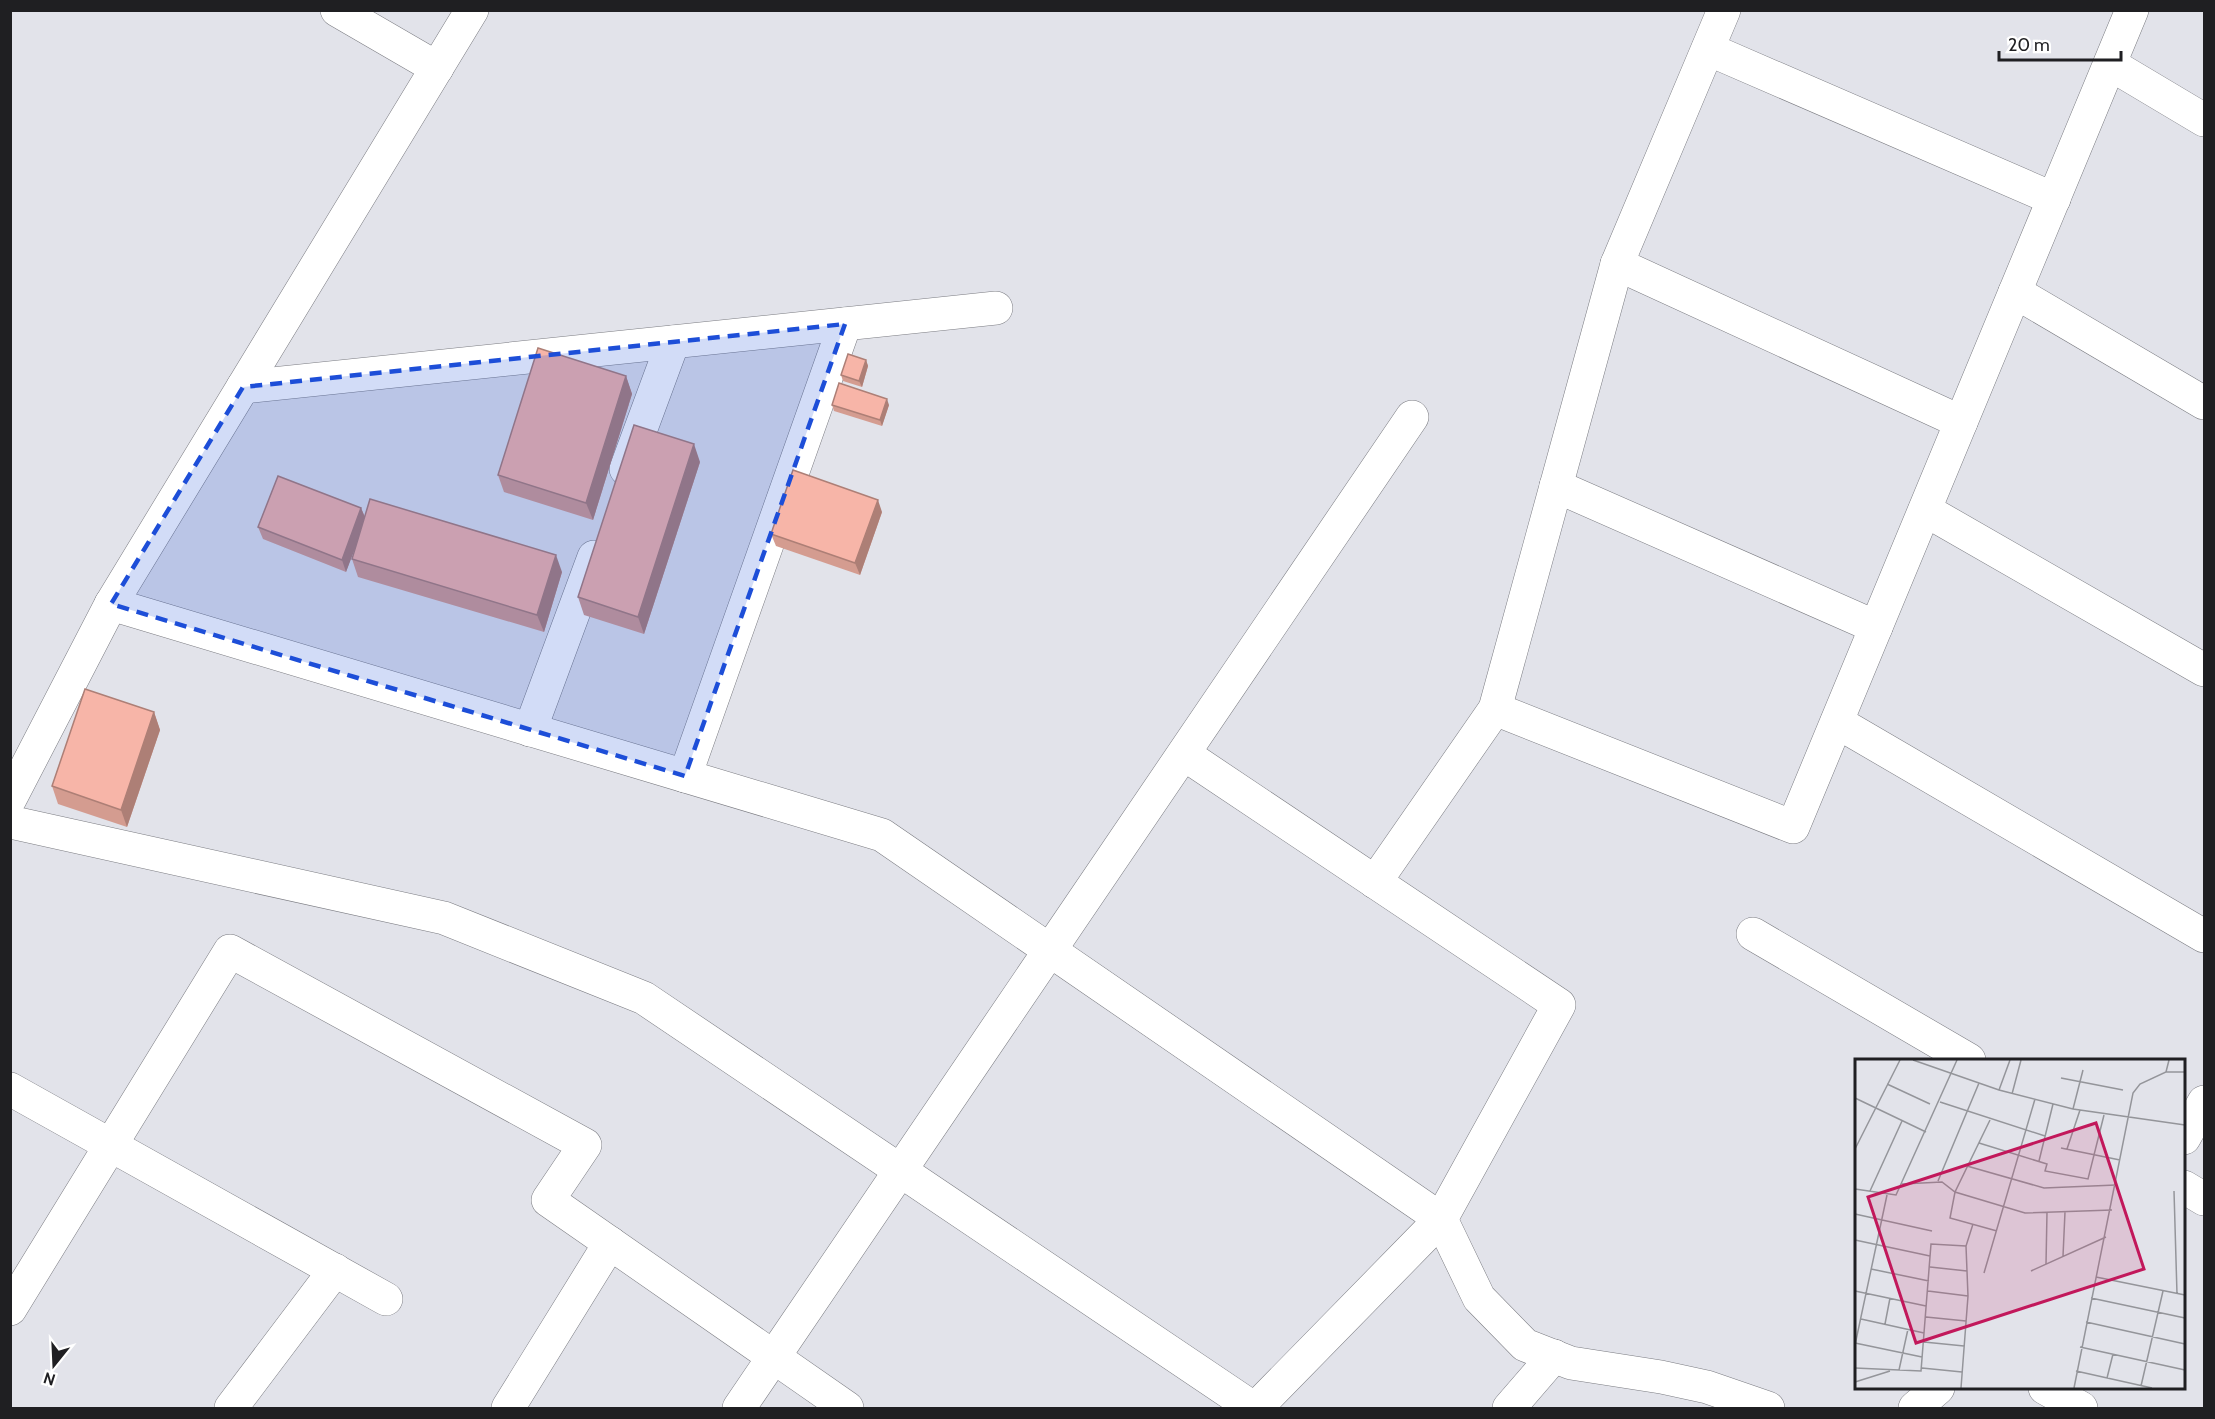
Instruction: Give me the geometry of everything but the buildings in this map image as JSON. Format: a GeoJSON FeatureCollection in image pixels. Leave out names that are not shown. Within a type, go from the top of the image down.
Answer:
{"type":"FeatureCollection","features":[{"type":"Feature","properties":{"kind":"street"},"geometry":{"type":"LineString","coordinates":[[337,10],[436,68]]}},
{"type":"Feature","properties":{"kind":"street"},"geometry":{"type":"LineString","coordinates":[[10,799],[111,604],[472,10]]}},
{"type":"Feature","properties":{"kind":"street"},"geometry":{"type":"LineString","coordinates":[[1375,882],[1495,709],[1617,264],[1724,10]]}},
{"type":"Feature","properties":{"kind":"street"},"geometry":{"type":"LineString","coordinates":[[1495,709],[1793,827],[2132,10]]}},
{"type":"Feature","properties":{"kind":"street"},"geometry":{"type":"LineString","coordinates":[[1708,49],[2054,199]]}},
{"type":"Feature","properties":{"kind":"street"},"geometry":{"type":"LineString","coordinates":[[2110,64],[2205,120]]}},
{"type":"Feature","properties":{"kind":"street"},"geometry":{"type":"LineString","coordinates":[[1617,264],[1961,422]]}},
{"type":"Feature","properties":{"kind":"street"},"geometry":{"type":"LineString","coordinates":[[2015,292],[2205,403]]}},
{"type":"Feature","properties":{"kind":"street"},"geometry":{"type":"LineString","coordinates":[[243,387],[996,308]]}},
{"type":"Feature","properties":{"kind":"street"},"geometry":{"type":"LineString","coordinates":[[685,776],[845,324]]}},
{"type":"Feature","properties":{"kind":"street"},"geometry":{"type":"LineString","coordinates":[[616,497],[673,342]]}},
{"type":"Feature","properties":{"kind":"street"},"geometry":{"type":"LineString","coordinates":[[739,1408],[1412,417]]}},
{"type":"Feature","properties":{"kind":"street"},"geometry":{"type":"LineString","coordinates":[[1556,486],[1876,627]]}},
{"type":"Feature","properties":{"kind":"street"},"geometry":{"type":"LineString","coordinates":[[1925,510],[2205,670]]}},
{"type":"Feature","properties":{"kind":"street"},"geometry":{"type":"LineString","coordinates":[[530,730],[603,530]]}},
{"type":"Feature","properties":{"kind":"street"},"geometry":{"type":"LineString","coordinates":[[111,604],[882,835],[1441,1220],[1479,1298],[1525,1345],[1571,1363],[1661,1377],[1707,1387],[1768,1408]]}},
{"type":"Feature","properties":{"kind":"street"},"geometry":{"type":"LineString","coordinates":[[1837,723],[2205,936]]}},
{"type":"Feature","properties":{"kind":"street"},"geometry":{"type":"LineString","coordinates":[[10,822],[444,918],[644,998],[1255,1408],[1441,1220],[1559,1005],[1184,753]]}},
{"type":"Feature","properties":{"kind":"street"},"geometry":{"type":"LineString","coordinates":[[1753,934],[1967,1059]]}},
{"type":"Feature","properties":{"kind":"street"},"geometry":{"type":"LineString","coordinates":[[10,1309],[230,951],[585,1145],[548,1200],[847,1408]]}},
{"type":"Feature","properties":{"kind":"street"},"geometry":{"type":"LineString","coordinates":[[10,1089],[386,1299]]}},
{"type":"Feature","properties":{"kind":"street"},"geometry":{"type":"LineString","coordinates":[[2185,1136],[2205,1102]]}},
{"type":"Feature","properties":{"kind":"street"},"geometry":{"type":"LineString","coordinates":[[2185,1188],[2205,1199]]}},
{"type":"Feature","properties":{"kind":"street"},"geometry":{"type":"LineString","coordinates":[[508,1408],[610,1243]]}},
{"type":"Feature","properties":{"kind":"street"},"geometry":{"type":"LineString","coordinates":[[231,1408],[335,1270]]}},
{"type":"Feature","properties":{"kind":"street"},"geometry":{"type":"LineString","coordinates":[[1509,1408],[1554,1356]]}},
{"type":"Feature","properties":{"kind":"street"},"geometry":{"type":"LineString","coordinates":[[1915,1408],[1937,1389]]}},
{"type":"Feature","properties":{"kind":"street"},"geometry":{"type":"LineString","coordinates":[[2047,1389],[2081,1408]]}},
{"type":"Feature","properties":{"kind":"highlighted area"},"geometry":{"type":"Polygon","coordinates":[[[845,324],[685,776],[111,604],[243,387],[845,324]]]}}]}
